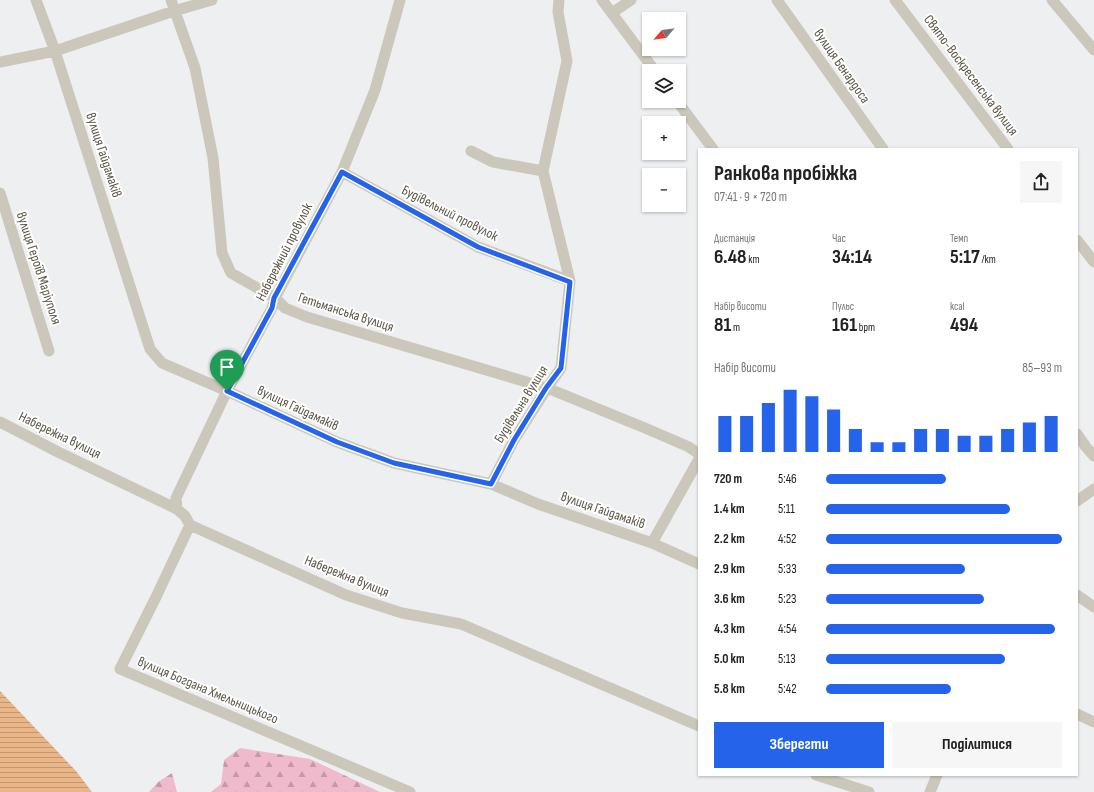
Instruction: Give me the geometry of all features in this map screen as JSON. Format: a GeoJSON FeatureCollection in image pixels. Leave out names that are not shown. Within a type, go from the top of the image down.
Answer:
{"type":"FeatureCollection","features":[{"type":"Feature","properties":{"kind":"street","name":"вулиця Гайдамаків"},"geometry":{"type":"LineString","coordinates":[[36,0],[54,51],[150,349],[162,363],[227,391],[337,442],[394,463],[491,484],[538,504],[652,543],[698,564]]}},
{"type":"Feature","properties":{"kind":"street"},"geometry":{"type":"LineString","coordinates":[[0,62],[54,51],[173,5],[212,0]]}},
{"type":"Feature","properties":{"kind":"street","name":"Набережний провулок"},"geometry":{"type":"LineString","coordinates":[[177,509],[176,498],[227,391],[272,308],[274,298],[342,172],[375,90],[400,0]]}},
{"type":"Feature","properties":{"kind":"street","name":"Будівельна вулиця"},"geometry":{"type":"LineString","coordinates":[[491,484],[514,440],[546,388],[561,368],[570,282],[544,171],[567,62],[558,12],[559,0]]}},
{"type":"Feature","properties":{"kind":"street"},"geometry":{"type":"LineString","coordinates":[[602,0],[650,64]]}},
{"type":"Feature","properties":{"kind":"street"},"geometry":{"type":"LineString","coordinates":[[612,13],[631,0]]}},
{"type":"Feature","properties":{"kind":"street","name":"вулиця Бенардоса"},"geometry":{"type":"LineString","coordinates":[[777,0],[882,148]]}},
{"type":"Feature","properties":{"kind":"street","name":"Свято-Воскресенська вулиця"},"geometry":{"type":"LineString","coordinates":[[895,0],[1007,148]]}},
{"type":"Feature","properties":{"kind":"street"},"geometry":{"type":"LineString","coordinates":[[1052,0],[1094,50]]}},
{"type":"Feature","properties":{"kind":"street","name":"Гетьманська вулиця"},"geometry":{"type":"LineString","coordinates":[[173,5],[195,68],[213,158],[222,253],[231,273],[274,298],[285,308],[306,317],[546,388],[645,428],[689,447],[698,453]]}},
{"type":"Feature","properties":{"kind":"street"},"geometry":{"type":"LineString","coordinates":[[682,108],[712,148]]}},
{"type":"Feature","properties":{"kind":"street"},"geometry":{"type":"LineString","coordinates":[[471,151],[493,162],[544,171]]}},
{"type":"Feature","properties":{"kind":"street","name":"Будівельний провулок"},"geometry":{"type":"LineString","coordinates":[[342,172],[478,247],[570,282]]}},
{"type":"Feature","properties":{"kind":"street","name":"вулиця Героїв Маріуполя"},"geometry":{"type":"LineString","coordinates":[[0,193],[49,351]]}},
{"type":"Feature","properties":{"kind":"street"},"geometry":{"type":"LineString","coordinates":[[1078,241],[1094,262]]}},
{"type":"Feature","properties":{"kind":"street","name":"Набережна вулиця"},"geometry":{"type":"LineString","coordinates":[[0,422],[58,452],[177,509],[185,516],[190,524],[346,595],[402,613],[461,624],[698,726]]}},
{"type":"Feature","properties":{"kind":"street"},"geometry":{"type":"LineString","coordinates":[[1078,435],[1094,456]]}},
{"type":"Feature","properties":{"kind":"street"},"geometry":{"type":"LineString","coordinates":[[652,543],[698,461]]}},
{"type":"Feature","properties":{"kind":"street"},"geometry":{"type":"LineString","coordinates":[[1078,500],[1094,489]]}},
{"type":"Feature","properties":{"kind":"street","name":"вулиця Богдана Хмельницького"},"geometry":{"type":"LineString","coordinates":[[190,524],[156,597],[120,668],[214,710],[410,792]]}},
{"type":"Feature","properties":{"kind":"street"},"geometry":{"type":"LineString","coordinates":[[1078,596],[1094,607]]}},
{"type":"Feature","properties":{"kind":"street"},"geometry":{"type":"LineString","coordinates":[[1078,714],[1094,722]]}},
{"type":"Feature","properties":{"kind":"street"},"geometry":{"type":"LineString","coordinates":[[819,776],[870,792]]}},
{"type":"Feature","properties":{"kind":"street"},"geometry":{"type":"LineString","coordinates":[[930,792],[937,776]]}},
{"type":"Feature","properties":{"kind":"green space"},"geometry":{"type":"Polygon","coordinates":[[[240,748],[310,759],[380,792],[211,792],[221,784],[224,760],[240,748]]]}},
{"type":"Feature","properties":{"kind":"green space"},"geometry":{"type":"Polygon","coordinates":[[[172,773],[177,792],[149,792],[158,782],[172,773]]]}},
{"type":"Feature","properties":{"kind":"shaded area"},"geometry":{"type":"Polygon","coordinates":[[[0,691],[76,771],[92,792],[0,792],[0,691]]]}},
{"type":"Feature","properties":{"kind":"route"},"geometry":{"type":"LineString","coordinates":[[342,172],[478,247],[570,282],[561,368],[546,388],[514,440],[491,484],[394,463],[337,442],[227,391],[272,308],[274,298],[342,172]]}}]}
